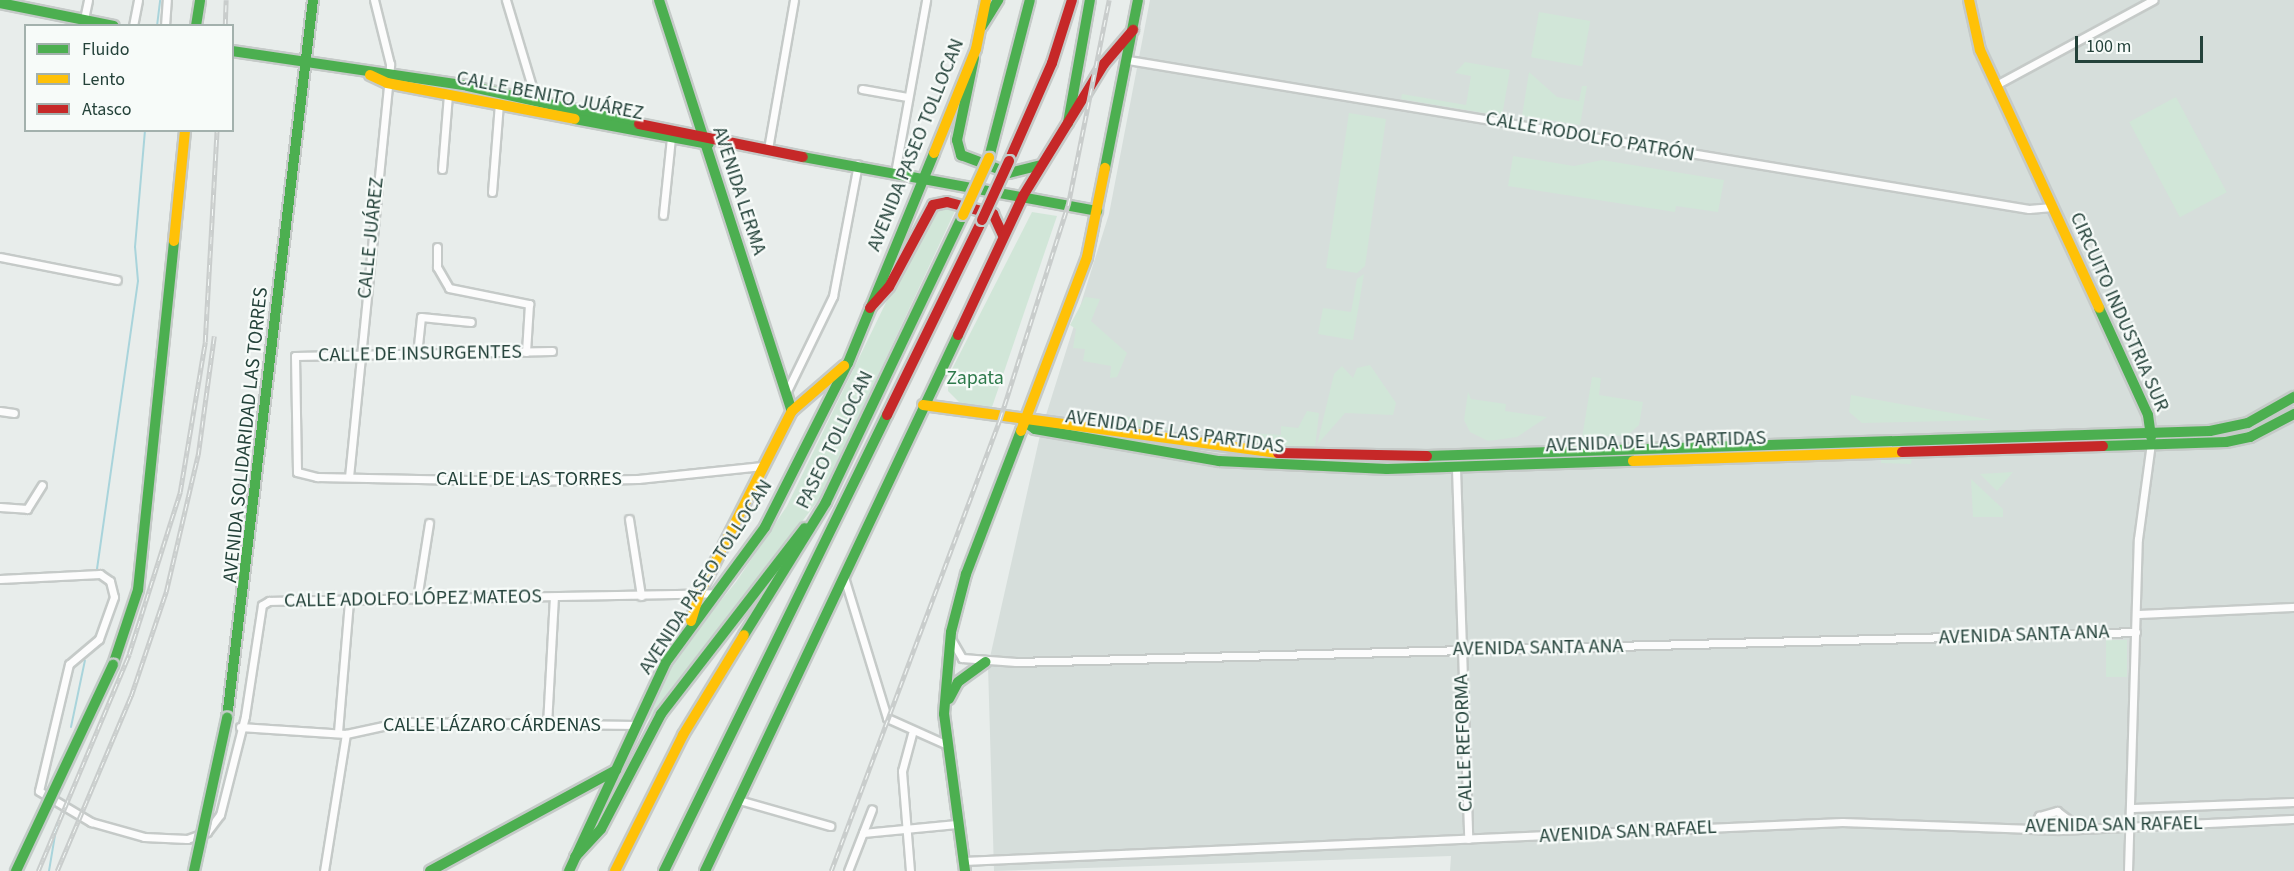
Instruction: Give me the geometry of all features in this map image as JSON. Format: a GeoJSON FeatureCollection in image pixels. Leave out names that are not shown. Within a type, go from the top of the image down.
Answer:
{"type":"FeatureCollection","features":[{"type":"Feature","properties":{"kind":"main road"},"geometry":{"type":"LineString","coordinates":[[196,24],[200,0]]}},
{"type":"Feature","properties":{"kind":"main road","name":"AVENIDA SOLIDARIDAD LAS TORRES"},"geometry":{"type":"LineString","coordinates":[[194,871],[227,718],[242,628],[313,0]]}},
{"type":"Feature","properties":{"kind":"main road","name":"AVENIDA PASEO TOLLOCAN"},"geometry":{"type":"LineString","coordinates":[[568,871],[637,725],[690,627],[783,496],[848,363],[975,49],[986,0]]}},
{"type":"Feature","properties":{"kind":"main road"},"geometry":{"type":"LineString","coordinates":[[982,26],[998,0]]}},
{"type":"Feature","properties":{"kind":"main road","name":"PASEO TOLLOCAN"},"geometry":{"type":"LineString","coordinates":[[615,871],[683,735],[826,502],[963,215],[988,158],[1010,92],[1030,0]]}},
{"type":"Feature","properties":{"kind":"main road","name":"PASEO TOLLOCAN"},"geometry":{"type":"LineString","coordinates":[[664,871],[982,220],[1052,63],[1072,0]]}},
{"type":"Feature","properties":{"kind":"main road"},"geometry":{"type":"LineString","coordinates":[[1068,123],[1090,0]]}},
{"type":"Feature","properties":{"kind":"main road"},"geometry":{"type":"LineString","coordinates":[[964,866],[945,744],[944,714],[951,639],[966,574],[1084,267],[1128,60],[1138,0]]}},
{"type":"Feature","properties":{"kind":"main road","name":"CIRCUITO INDUSTRIA SUR"},"geometry":{"type":"LineString","coordinates":[[1969,0],[1980,50],[2152,430],[2151,443]]}},
{"type":"Feature","properties":{"kind":"main road","name":"AVENIDA LERMA"},"geometry":{"type":"LineString","coordinates":[[661,2],[701,133],[792,411]]}},
{"type":"Feature","properties":{"kind":"main road"},"geometry":{"type":"LineString","coordinates":[[0,3],[14,3],[105,24]]}},
{"type":"Feature","properties":{"kind":"main road"},"geometry":{"type":"LineString","coordinates":[[705,871],[1023,196],[1104,64],[1132,30]]}},
{"type":"Feature","properties":{"kind":"main road"},"geometry":{"type":"LineString","coordinates":[[975,49],[957,141],[961,155],[1014,174],[1042,164]]}},
{"type":"Feature","properties":{"kind":"main road","name":"CALLE BENITO JUÁREZ"},"geometry":{"type":"LineString","coordinates":[[234,51],[467,92],[536,100],[701,133],[728,143]]}},
{"type":"Feature","properties":{"kind":"main road","name":"CALLE BENITO JUÁREZ"},"geometry":{"type":"LineString","coordinates":[[388,78],[448,94],[467,92],[499,104],[671,138],[705,144],[728,143],[858,164],[895,174],[1097,211]]}},
{"type":"Feature","properties":{"kind":"main road"},"geometry":{"type":"LineString","coordinates":[[15,871],[113,665],[138,590],[185,132]]}},
{"type":"Feature","properties":{"kind":"main road"},"geometry":{"type":"LineString","coordinates":[[868,311],[889,287],[933,205],[946,202],[993,214],[1003,236]]}},
{"type":"Feature","properties":{"kind":"main road"},"geometry":{"type":"LineString","coordinates":[[690,627],[699,594],[762,466],[792,411],[848,363]]}},
{"type":"Feature","properties":{"kind":"main road","name":"AVENIDA DE LAS PARTIDAS"},"geometry":{"type":"LineString","coordinates":[[924,405],[1231,451],[1338,458],[2237,428],[2294,397]]}},
{"type":"Feature","properties":{"kind":"main road","name":"AVENIDA DE LAS PARTIDAS"},"geometry":{"type":"LineString","coordinates":[[1025,420],[1242,463],[1456,468],[2238,441],[2294,414]]}},
{"type":"Feature","properties":{"kind":"main road"},"geometry":{"type":"LineString","coordinates":[[575,857],[601,829],[661,714],[826,502]]}},
{"type":"Feature","properties":{"kind":"main road"},"geometry":{"type":"LineString","coordinates":[[944,714],[952,689],[986,662]]}},
{"type":"Feature","properties":{"kind":"main road"},"geometry":{"type":"LineString","coordinates":[[430,871],[616,770]]}},
{"type":"Feature","properties":{"kind":"main road"},"geometry":{"type":"LineString","coordinates":[[674,871],[692,813]]}},
{"type":"Feature","properties":{"kind":"street"},"geometry":{"type":"LineString","coordinates":[[84,19],[88,0]]}},
{"type":"Feature","properties":{"kind":"street"},"geometry":{"type":"LineString","coordinates":[[133,24],[138,0]]}},
{"type":"Feature","properties":{"kind":"street"},"geometry":{"type":"LineString","coordinates":[[165,24],[167,0]]}},
{"type":"Feature","properties":{"kind":"street","name":"CALLE JUÁREZ"},"geometry":{"type":"LineString","coordinates":[[349,477],[388,78],[374,0]]}},
{"type":"Feature","properties":{"kind":"street"},"geometry":{"type":"LineString","coordinates":[[506,0],[536,100]]}},
{"type":"Feature","properties":{"kind":"street"},"geometry":{"type":"LineString","coordinates":[[768,149],[794,0]]}},
{"type":"Feature","properties":{"kind":"street"},"geometry":{"type":"LineString","coordinates":[[895,174],[926,0]]}},
{"type":"Feature","properties":{"kind":"street"},"geometry":{"type":"LineString","coordinates":[[1996,85],[2153,0]]}},
{"type":"Feature","properties":{"kind":"street","name":"CALLE RODOLFO PATRÓN"},"geometry":{"type":"LineString","coordinates":[[1128,60],[2029,209],[2052,207]]}},
{"type":"Feature","properties":{"kind":"street"},"geometry":{"type":"LineString","coordinates":[[862,89],[907,97]]}},
{"type":"Feature","properties":{"kind":"street"},"geometry":{"type":"LineString","coordinates":[[441,169],[448,94]]}},
{"type":"Feature","properties":{"kind":"street"},"geometry":{"type":"LineString","coordinates":[[492,192],[499,104]]}},
{"type":"Feature","properties":{"kind":"street"},"geometry":{"type":"LineString","coordinates":[[663,215],[671,138]]}},
{"type":"Feature","properties":{"kind":"street"},"geometry":{"type":"LineString","coordinates":[[786,393],[833,297],[858,164]]}},
{"type":"Feature","properties":{"kind":"street"},"geometry":{"type":"LineString","coordinates":[[437,247],[437,267],[449,288],[521,299],[531,309],[526,352]]}},
{"type":"Feature","properties":{"kind":"street"},"geometry":{"type":"LineString","coordinates":[[0,257],[117,280]]}},
{"type":"Feature","properties":{"kind":"street"},"geometry":{"type":"LineString","coordinates":[[417,355],[421,317],[471,322]]}},
{"type":"Feature","properties":{"kind":"street","name":"CALLE DE INSURGENTES"},"geometry":{"type":"LineString","coordinates":[[297,472],[291,361],[298,355],[359,357],[552,351]]}},
{"type":"Feature","properties":{"kind":"street"},"geometry":{"type":"LineString","coordinates":[[0,411],[14,413]]}},
{"type":"Feature","properties":{"kind":"street","name":"CIRCUITO INDUSTRIA SUR"},"geometry":{"type":"LineString","coordinates":[[2128,871],[2127,825],[2133,808],[2139,518],[2151,443]]}},
{"type":"Feature","properties":{"kind":"street","name":"CALLE DE LAS TORRES"},"geometry":{"type":"LineString","coordinates":[[297,472],[349,477],[638,479],[762,466]]}},
{"type":"Feature","properties":{"kind":"street","name":"CALLE REFORMA"},"geometry":{"type":"LineString","coordinates":[[1456,468],[1467,839]]}},
{"type":"Feature","properties":{"kind":"street"},"geometry":{"type":"LineString","coordinates":[[0,507],[27,509],[42,485]]}},
{"type":"Feature","properties":{"kind":"street"},"geometry":{"type":"LineString","coordinates":[[629,519],[641,596]]}},
{"type":"Feature","properties":{"kind":"street"},"geometry":{"type":"LineString","coordinates":[[417,600],[429,523]]}},
{"type":"Feature","properties":{"kind":"street","name":"CALLE ADOLFO LÓPEZ MATEOS"},"geometry":{"type":"LineString","coordinates":[[0,579],[100,574],[110,581],[114,597],[99,639],[74,657],[65,675],[39,782],[39,791],[51,803],[144,837],[200,836],[220,815],[240,727],[262,605],[269,601],[641,596],[716,592]]}},
{"type":"Feature","properties":{"kind":"street"},"geometry":{"type":"LineString","coordinates":[[844,577],[887,718],[912,733],[945,744]]}},
{"type":"Feature","properties":{"kind":"street"},"geometry":{"type":"LineString","coordinates":[[547,725],[554,597]]}},
{"type":"Feature","properties":{"kind":"street"},"geometry":{"type":"LineString","coordinates":[[324,871],[342,733],[349,600]]}},
{"type":"Feature","properties":{"kind":"street","name":"AVENIDA SANTA ANA"},"geometry":{"type":"LineString","coordinates":[[2137,614],[2294,607]]}},
{"type":"Feature","properties":{"kind":"street","name":"AVENIDA SANTA ANA"},"geometry":{"type":"LineString","coordinates":[[951,639],[962,658],[986,662],[2136,632]]}},
{"type":"Feature","properties":{"kind":"street","name":"CALLE LÁZARO CÁRDENAS"},"geometry":{"type":"LineString","coordinates":[[240,727],[342,733],[401,722],[637,725]]}},
{"type":"Feature","properties":{"kind":"street"},"geometry":{"type":"LineString","coordinates":[[910,871],[902,771],[912,733]]}},
{"type":"Feature","properties":{"kind":"street"},"geometry":{"type":"LineString","coordinates":[[739,800],[830,826]]}},
{"type":"Feature","properties":{"kind":"street","name":"AVENIDA SAN RAFAEL"},"geometry":{"type":"LineString","coordinates":[[2133,808],[2294,802]]}},
{"type":"Feature","properties":{"kind":"street"},"geometry":{"type":"LineString","coordinates":[[848,871],[872,809]]}},
{"type":"Feature","properties":{"kind":"street"},"geometry":{"type":"LineString","coordinates":[[2032,829],[2039,816],[2057,811],[2070,820],[2072,829]]}},
{"type":"Feature","properties":{"kind":"street","name":"AVENIDA SAN RAFAEL"},"geometry":{"type":"LineString","coordinates":[[964,866],[1842,822],[2072,829],[2294,819]]}},
{"type":"Feature","properties":{"kind":"street"},"geometry":{"type":"LineString","coordinates":[[863,833],[957,824]]}},
{"type":"Feature","properties":{"kind":"shaded area"},"geometry":{"type":"Polygon","coordinates":[[[1150,0],[2294,0],[2294,871],[1450,871],[1451,856],[994,871],[988,666],[1041,431],[1109,214],[1150,0]]]}},
{"type":"Feature","properties":{"kind":"green space"},"geometry":{"type":"Polygon","coordinates":[[[1539,12],[1590,21],[1582,66],[1531,57],[1539,12]]]}},
{"type":"Feature","properties":{"kind":"green space"},"geometry":{"type":"Polygon","coordinates":[[[1465,62],[1510,70],[1502,116],[1401,99],[1402,94],[1466,105],[1471,76],[1455,73],[1465,62]]]}},
{"type":"Feature","properties":{"kind":"green space"},"geometry":{"type":"Polygon","coordinates":[[[1529,72],[1557,97],[1579,101],[1582,86],[1587,86],[1580,125],[1522,116],[1529,72]]]}},
{"type":"Feature","properties":{"kind":"green space"},"geometry":{"type":"Polygon","coordinates":[[[2176,97],[2227,192],[2180,217],[2129,122],[2176,97]]]}},
{"type":"Feature","properties":{"kind":"green space"},"geometry":{"type":"Polygon","coordinates":[[[1349,113],[1386,119],[1365,266],[1357,273],[1326,268],[1349,113]]]}},
{"type":"Feature","properties":{"kind":"green space"},"geometry":{"type":"Polygon","coordinates":[[[1513,156],[1574,166],[1602,160],[1724,180],[1718,212],[1676,206],[1675,212],[1508,186],[1513,156]]]}},
{"type":"Feature","properties":{"kind":"green space"},"geometry":{"type":"Polygon","coordinates":[[[941,208],[955,211],[821,497],[644,725],[674,658],[736,582],[787,506],[928,216],[941,208]]]}},
{"type":"Feature","properties":{"kind":"green space","name":"Zapata"},"geometry":{"type":"Polygon","coordinates":[[[1032,212],[1057,216],[991,410],[961,404],[948,391],[949,375],[1032,212]]]}},
{"type":"Feature","properties":{"kind":"green space"},"geometry":{"type":"Polygon","coordinates":[[[1364,274],[1353,340],[1318,334],[1323,308],[1351,312],[1357,279],[1364,274]]]}},
{"type":"Feature","properties":{"kind":"green space"},"geometry":{"type":"Polygon","coordinates":[[[1085,297],[1100,299],[1091,321],[1127,353],[1117,377],[1110,378],[1111,366],[1083,361],[1085,349],[1073,348],[1076,329],[1070,325],[1085,297]]]}},
{"type":"Feature","properties":{"kind":"green space"},"geometry":{"type":"Polygon","coordinates":[[[1370,365],[1396,403],[1393,415],[1345,413],[1317,445],[1334,374],[1342,366],[1353,378],[1357,368],[1370,365]]]}},
{"type":"Feature","properties":{"kind":"green space"},"geometry":{"type":"Polygon","coordinates":[[[1592,377],[1601,378],[1599,395],[1643,402],[1639,425],[1628,435],[1582,438],[1592,377]]]}},
{"type":"Feature","properties":{"kind":"green space"},"geometry":{"type":"Polygon","coordinates":[[[1468,392],[1471,399],[1506,404],[1505,411],[1547,417],[1517,437],[1488,441],[1470,432],[1464,420],[1468,392]]]}},
{"type":"Feature","properties":{"kind":"green space"},"geometry":{"type":"Polygon","coordinates":[[[1851,395],[1993,420],[1862,423],[1849,412],[1851,395]]]}},
{"type":"Feature","properties":{"kind":"green space"},"geometry":{"type":"Polygon","coordinates":[[[1307,411],[1319,413],[1315,448],[1256,443],[1247,433],[1281,435],[1281,426],[1298,428],[1307,411]]]}},
{"type":"Feature","properties":{"kind":"green space"},"geometry":{"type":"Polygon","coordinates":[[[1071,412],[1126,416],[1187,435],[1153,435],[1069,419],[1071,412]]]}},
{"type":"Feature","properties":{"kind":"green space"},"geometry":{"type":"Polygon","coordinates":[[[1881,455],[1901,455],[1912,458],[1911,464],[1881,463],[1881,455]]]}},
{"type":"Feature","properties":{"kind":"green space"},"geometry":{"type":"Polygon","coordinates":[[[2013,472],[1997,491],[1980,474],[2013,472]]]}},
{"type":"Feature","properties":{"kind":"green space"},"geometry":{"type":"Polygon","coordinates":[[[1971,479],[2003,509],[2003,517],[1973,517],[1971,479]]]}},
{"type":"Feature","properties":{"kind":"green space"},"geometry":{"type":"Polygon","coordinates":[[[2106,640],[2127,640],[2127,677],[2106,677],[2106,640]]]}},
{"type":"Feature","properties":{"kind":"waterway"},"geometry":{"type":"LineString","coordinates":[[157,24],[160,0]]}},
{"type":"Feature","properties":{"kind":"waterway"},"geometry":{"type":"LineString","coordinates":[[97,569],[138,281],[135,247],[145,132]]}},
{"type":"Feature","properties":{"kind":"waterway"},"geometry":{"type":"LineString","coordinates":[[71,727],[85,660]]}},
{"type":"Feature","properties":{"kind":"waterway"},"geometry":{"type":"LineString","coordinates":[[49,871],[57,823]]}},
{"type":"Feature","properties":{"kind":"railway"},"geometry":{"type":"LineString","coordinates":[[225,24],[226,0]]}},
{"type":"Feature","properties":{"kind":"railway"},"geometry":{"type":"LineString","coordinates":[[831,871],[1000,419],[1068,205],[1109,0]]}},
{"type":"Feature","properties":{"kind":"railway"},"geometry":{"type":"LineString","coordinates":[[38,871],[129,654],[180,492],[205,342],[217,132]]}},
{"type":"Feature","properties":{"kind":"railway"},"geometry":{"type":"LineString","coordinates":[[57,871],[131,696],[166,592],[198,455],[214,336]]}},
{"type":"Feature","properties":{"kind":"traffic: fast"},"geometry":{"type":"LineString","coordinates":[[196,24],[200,0]]}},
{"type":"Feature","properties":{"kind":"traffic: fast"},"geometry":{"type":"LineString","coordinates":[[227,718],[313,0]]}},
{"type":"Feature","properties":{"kind":"traffic: fast"},"geometry":{"type":"LineString","coordinates":[[659,0],[792,411]]}},
{"type":"Feature","properties":{"kind":"traffic: fast"},"geometry":{"type":"LineString","coordinates":[[982,26],[998,0]]}},
{"type":"Feature","properties":{"kind":"traffic: fast"},"geometry":{"type":"LineString","coordinates":[[989,158],[1030,0]]}},
{"type":"Feature","properties":{"kind":"traffic: fast"},"geometry":{"type":"LineString","coordinates":[[1068,123],[1090,0]]}},
{"type":"Feature","properties":{"kind":"traffic: fast"},"geometry":{"type":"LineString","coordinates":[[1105,168],[1138,0]]}},
{"type":"Feature","properties":{"kind":"traffic: fast"},"geometry":{"type":"LineString","coordinates":[[0,3],[104,24]]}},
{"type":"Feature","properties":{"kind":"traffic: fast"},"geometry":{"type":"LineString","coordinates":[[234,51],[468,86],[639,124]]}},
{"type":"Feature","properties":{"kind":"traffic: fast"},"geometry":{"type":"LineString","coordinates":[[974,58],[957,140],[961,155],[1009,173],[1040,165]]}},
{"type":"Feature","properties":{"kind":"traffic: fast"},"geometry":{"type":"LineString","coordinates":[[575,119],[709,144]]}},
{"type":"Feature","properties":{"kind":"traffic: fast"},"geometry":{"type":"LineString","coordinates":[[569,871],[666,662],[765,527],[848,363],[934,153]]}},
{"type":"Feature","properties":{"kind":"traffic: fast"},"geometry":{"type":"LineString","coordinates":[[803,157],[1097,211]]}},
{"type":"Feature","properties":{"kind":"traffic: fast"},"geometry":{"type":"LineString","coordinates":[[744,635],[826,502],[963,215]]}},
{"type":"Feature","properties":{"kind":"traffic: fast"},"geometry":{"type":"LineString","coordinates":[[113,665],[138,590],[174,241]]}},
{"type":"Feature","properties":{"kind":"traffic: fast"},"geometry":{"type":"LineString","coordinates":[[2099,308],[2148,415],[2151,437]]}},
{"type":"Feature","properties":{"kind":"traffic: fast"},"geometry":{"type":"LineString","coordinates":[[705,871],[958,335]]}},
{"type":"Feature","properties":{"kind":"traffic: fast"},"geometry":{"type":"LineString","coordinates":[[1427,456],[2210,431],[2248,423],[2294,397]]}},
{"type":"Feature","properties":{"kind":"traffic: fast"},"geometry":{"type":"LineString","coordinates":[[2103,446],[2226,442],[2250,437],[2294,414]]}},
{"type":"Feature","properties":{"kind":"traffic: fast"},"geometry":{"type":"LineString","coordinates":[[664,871],[887,415]]}},
{"type":"Feature","properties":{"kind":"traffic: fast"},"geometry":{"type":"LineString","coordinates":[[1021,419],[1035,429],[1219,461],[1387,469],[1633,461]]}},
{"type":"Feature","properties":{"kind":"traffic: fast"},"geometry":{"type":"LineString","coordinates":[[965,871],[944,714],[951,632],[966,574],[1021,431]]}},
{"type":"Feature","properties":{"kind":"traffic: fast"},"geometry":{"type":"LineString","coordinates":[[575,857],[601,829],[661,714],[805,528]]}},
{"type":"Feature","properties":{"kind":"traffic: fast"},"geometry":{"type":"LineString","coordinates":[[949,699],[958,682],[986,662]]}},
{"type":"Feature","properties":{"kind":"traffic: fast"},"geometry":{"type":"LineString","coordinates":[[16,871],[113,665]]}},
{"type":"Feature","properties":{"kind":"traffic: fast"},"geometry":{"type":"LineString","coordinates":[[194,871],[227,718]]}},
{"type":"Feature","properties":{"kind":"traffic: fast"},"geometry":{"type":"LineString","coordinates":[[430,871],[616,770]]}},
{"type":"Feature","properties":{"kind":"traffic: slow"},"geometry":{"type":"LineString","coordinates":[[934,153],[976,49],[986,0]]}},
{"type":"Feature","properties":{"kind":"traffic: slow"},"geometry":{"type":"LineString","coordinates":[[1969,0],[1980,50],[2099,308]]}},
{"type":"Feature","properties":{"kind":"traffic: slow"},"geometry":{"type":"LineString","coordinates":[[370,75],[387,83],[575,119]]}},
{"type":"Feature","properties":{"kind":"traffic: slow"},"geometry":{"type":"LineString","coordinates":[[174,241],[185,132]]}},
{"type":"Feature","properties":{"kind":"traffic: slow"},"geometry":{"type":"LineString","coordinates":[[963,215],[989,158]]}},
{"type":"Feature","properties":{"kind":"traffic: slow"},"geometry":{"type":"LineString","coordinates":[[1021,431],[1087,257],[1105,168]]}},
{"type":"Feature","properties":{"kind":"traffic: slow"},"geometry":{"type":"LineString","coordinates":[[691,621],[699,594],[792,411],[844,366]]}},
{"type":"Feature","properties":{"kind":"traffic: slow"},"geometry":{"type":"LineString","coordinates":[[923,405],[1278,453]]}},
{"type":"Feature","properties":{"kind":"traffic: slow"},"geometry":{"type":"LineString","coordinates":[[1633,461],[1902,452]]}},
{"type":"Feature","properties":{"kind":"traffic: slow"},"geometry":{"type":"LineString","coordinates":[[615,871],[683,735],[744,635]]}},
{"type":"Feature","properties":{"kind":"traffic: jam"},"geometry":{"type":"LineString","coordinates":[[1009,161],[1052,63],[1072,0]]}},
{"type":"Feature","properties":{"kind":"traffic: jam"},"geometry":{"type":"LineString","coordinates":[[958,335],[1023,196],[1104,64],[1133,30]]}},
{"type":"Feature","properties":{"kind":"traffic: jam"},"geometry":{"type":"LineString","coordinates":[[639,124],[803,157]]}},
{"type":"Feature","properties":{"kind":"traffic: jam"},"geometry":{"type":"LineString","coordinates":[[982,220],[1009,161]]}},
{"type":"Feature","properties":{"kind":"traffic: jam"},"geometry":{"type":"LineString","coordinates":[[870,308],[889,287],[933,205],[947,202],[993,214],[1003,235]]}},
{"type":"Feature","properties":{"kind":"traffic: jam"},"geometry":{"type":"LineString","coordinates":[[887,415],[982,220]]}},
{"type":"Feature","properties":{"kind":"traffic: jam"},"geometry":{"type":"LineString","coordinates":[[1902,452],[2103,446]]}},
{"type":"Feature","properties":{"kind":"traffic: jam"},"geometry":{"type":"LineString","coordinates":[[1278,453],[1427,456]]}}]}
